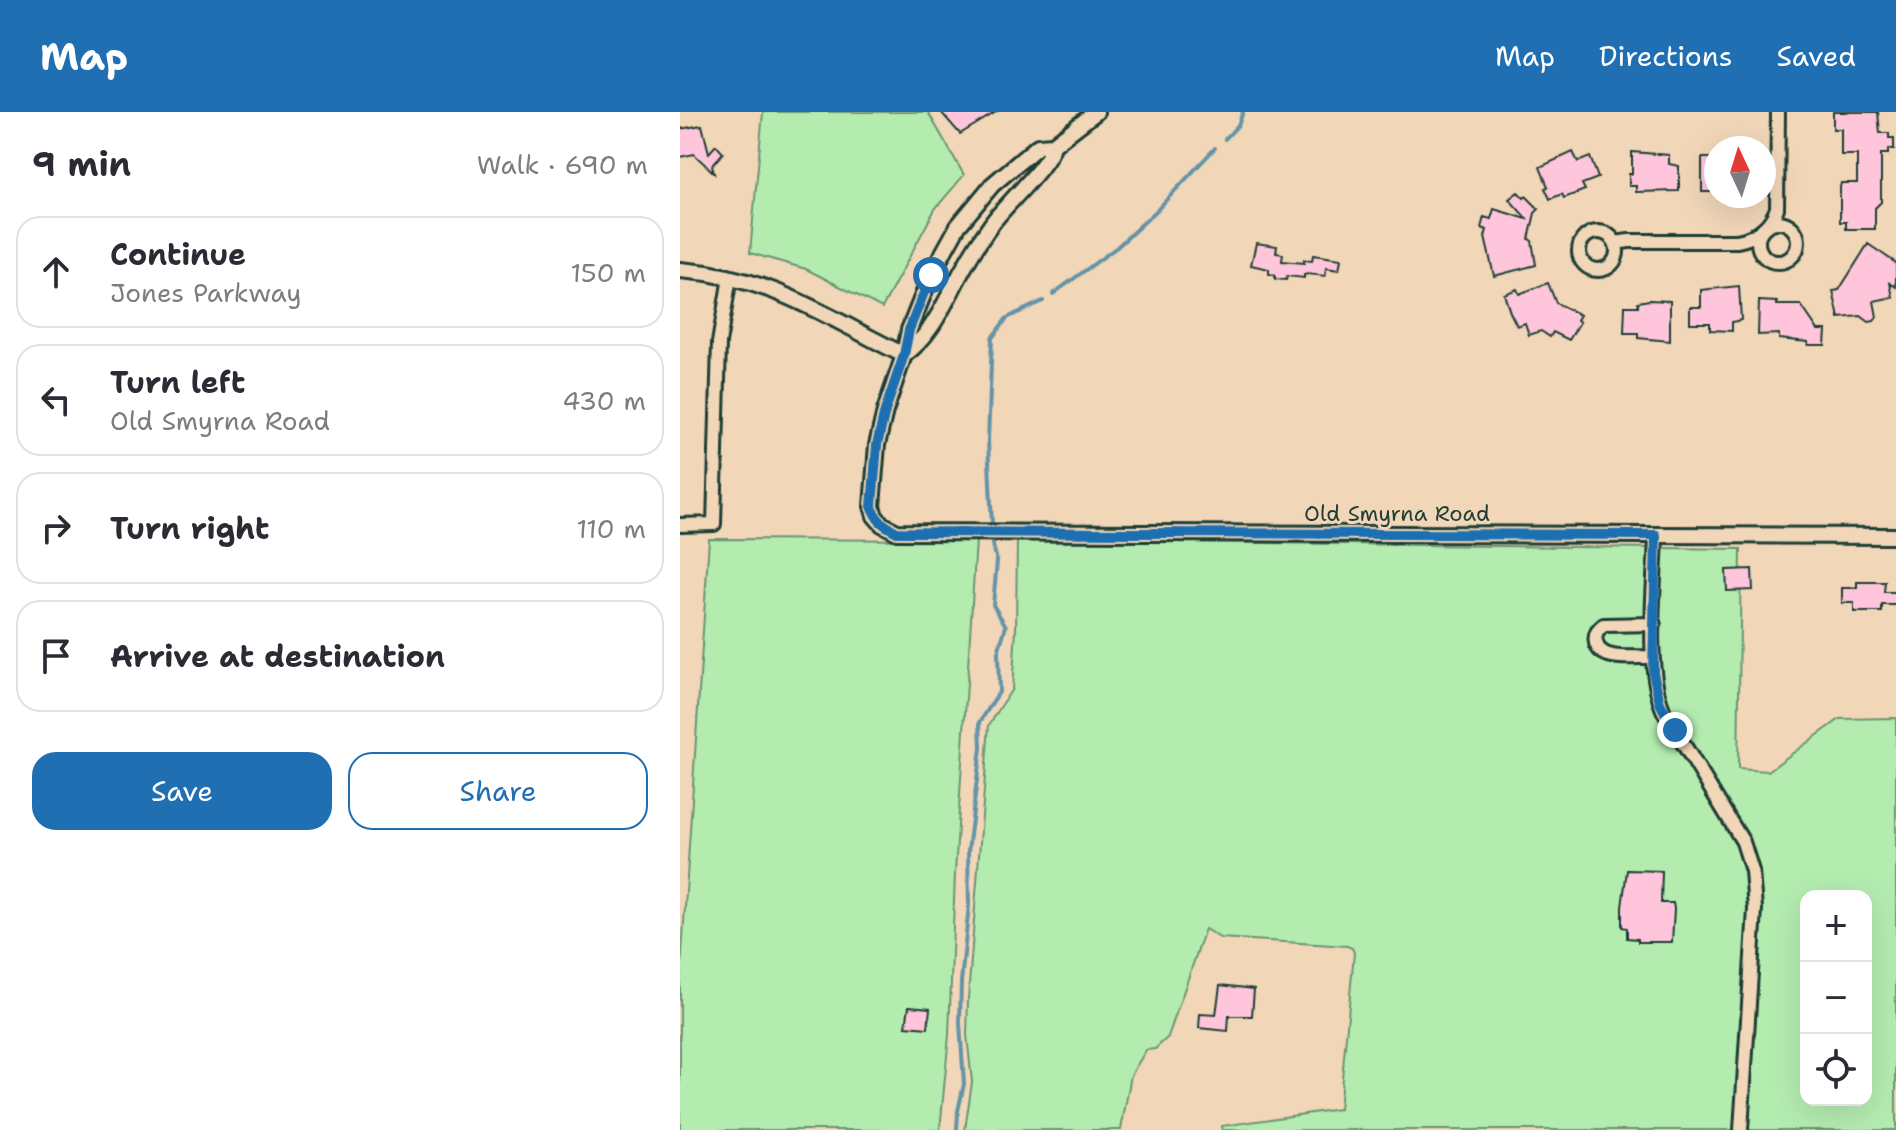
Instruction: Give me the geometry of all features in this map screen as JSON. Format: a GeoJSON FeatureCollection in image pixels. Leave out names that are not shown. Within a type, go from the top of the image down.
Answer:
{"type":"FeatureCollection","features":[{"type":"Feature","properties":{"kind":"street"},"geometry":{"type":"LineString","coordinates":[[904,355],[909,330],[931,275],[973,205],[1013,165],[1038,146],[1053,145],[1096,112]]}},
{"type":"Feature","properties":{"kind":"street"},"geometry":{"type":"LineString","coordinates":[[1615,243],[1737,241],[1764,228],[1777,208],[1778,112]]}},
{"type":"Feature","properties":{"kind":"street"},"geometry":{"type":"LineString","coordinates":[[904,355],[931,328],[974,249],[1004,207],[1048,160],[1053,145]]}},
{"type":"Feature","properties":{"kind":"street"},"geometry":{"type":"LineString","coordinates":[[680,270],[730,277],[788,294],[904,355]]}},
{"type":"Feature","properties":{"kind":"street"},"geometry":{"type":"LineString","coordinates":[[680,525],[714,524],[719,343],[730,277]]}},
{"type":"Feature","properties":{"kind":"street","name":"Old Smyrna Road"},"geometry":{"type":"LineString","coordinates":[[904,355],[880,428],[872,504],[875,516],[882,524],[897,532],[1896,536]]}},
{"type":"Feature","properties":{"kind":"street"},"geometry":{"type":"LineString","coordinates":[[1656,535],[1654,683],[1660,703],[1736,828],[1749,860],[1755,909],[1741,1130]]}},
{"type":"Feature","properties":{"kind":"street"},"geometry":{"type":"LineString","coordinates":[[1652,657],[1608,655],[1599,649],[1595,638],[1604,625],[1654,624]]}},
{"type":"Feature","properties":{"kind":"street"},"geometry":{"type":"LineString","coordinates":[[1729,1071],[1745,1072]]}},
{"type":"Feature","properties":{"kind":"green space"},"geometry":{"type":"Polygon","coordinates":[[[763,112],[928,112],[964,175],[935,209],[882,308],[806,269],[750,253],[763,112]]]}},
{"type":"Feature","properties":{"kind":"green space"},"geometry":{"type":"Polygon","coordinates":[[[709,539],[976,540],[955,873],[949,1035],[940,1130],[680,1130],[680,984],[709,539]]]}},
{"type":"Feature","properties":{"kind":"green space"},"geometry":{"type":"Polygon","coordinates":[[[1017,540],[1741,549],[1738,769],[1768,771],[1840,719],[1896,718],[1896,1130],[1222,1130],[1222,1126],[1339,1109],[1354,953],[1347,946],[1220,938],[1205,929],[1168,1037],[1155,1049],[1146,1050],[1131,1075],[1121,1130],[965,1130],[972,1082],[967,1035],[968,999],[989,725],[1012,689],[1017,540]]]}},
{"type":"Feature","properties":{"kind":"building"},"geometry":{"type":"Polygon","coordinates":[[[941,112],[996,112],[960,134],[941,112]]]}},
{"type":"Feature","properties":{"kind":"building"},"geometry":{"type":"Polygon","coordinates":[[[1833,112],[1878,112],[1880,133],[1889,133],[1889,138],[1894,138],[1894,149],[1888,149],[1888,154],[1881,154],[1881,202],[1875,208],[1875,229],[1846,229],[1846,222],[1840,222],[1841,183],[1857,183],[1857,155],[1841,155],[1841,129],[1833,129],[1833,112]]]}},
{"type":"Feature","properties":{"kind":"building"},"geometry":{"type":"Polygon","coordinates":[[[702,125],[709,153],[716,145],[723,153],[712,165],[714,173],[694,154],[680,157],[680,129],[702,125]]]}},
{"type":"Feature","properties":{"kind":"building"},"geometry":{"type":"Polygon","coordinates":[[[1573,152],[1578,162],[1590,157],[1598,178],[1582,184],[1585,190],[1564,198],[1562,194],[1550,199],[1540,167],[1573,152]]]}},
{"type":"Feature","properties":{"kind":"building"},"geometry":{"type":"Polygon","coordinates":[[[1632,152],[1669,155],[1669,164],[1679,166],[1679,191],[1636,192],[1636,186],[1629,186],[1632,152]]]}},
{"type":"Feature","properties":{"kind":"building"},"geometry":{"type":"Polygon","coordinates":[[[1702,158],[1704,158],[1704,192],[1702,158]]]}},
{"type":"Feature","properties":{"kind":"building"},"geometry":{"type":"Polygon","coordinates":[[[1518,192],[1539,209],[1535,213],[1529,239],[1536,265],[1494,276],[1485,237],[1487,230],[1481,228],[1484,217],[1491,219],[1494,209],[1527,219],[1509,199],[1518,192]]]}},
{"type":"Feature","properties":{"kind":"building"},"geometry":{"type":"Polygon","coordinates":[[[1256,243],[1277,246],[1276,253],[1283,254],[1282,261],[1304,263],[1304,260],[1312,261],[1313,255],[1341,259],[1339,270],[1326,268],[1325,276],[1308,274],[1304,278],[1287,276],[1286,280],[1275,279],[1275,275],[1269,274],[1269,269],[1251,265],[1256,243]]]}},
{"type":"Feature","properties":{"kind":"building"},"geometry":{"type":"Polygon","coordinates":[[[1868,244],[1896,263],[1896,287],[1890,283],[1893,297],[1874,301],[1877,317],[1874,321],[1869,322],[1861,316],[1839,318],[1833,291],[1839,290],[1868,244]]]}},
{"type":"Feature","properties":{"kind":"building"},"geometry":{"type":"Polygon","coordinates":[[[1548,283],[1556,303],[1580,315],[1577,320],[1580,322],[1569,340],[1553,332],[1550,337],[1541,331],[1529,335],[1525,323],[1517,326],[1510,312],[1504,294],[1517,289],[1519,294],[1548,283]]]}},
{"type":"Feature","properties":{"kind":"building"},"geometry":{"type":"Polygon","coordinates":[[[1739,286],[1741,320],[1732,322],[1732,331],[1710,330],[1710,323],[1690,323],[1690,307],[1701,307],[1701,290],[1739,286]]]}},
{"type":"Feature","properties":{"kind":"building"},"geometry":{"type":"Polygon","coordinates":[[[1670,301],[1670,341],[1638,338],[1638,333],[1624,333],[1625,306],[1638,306],[1638,302],[1670,301]]]}},
{"type":"Feature","properties":{"kind":"building"},"geometry":{"type":"Polygon","coordinates":[[[1759,301],[1801,305],[1818,330],[1826,330],[1825,345],[1779,339],[1779,334],[1758,335],[1759,301]]]}},
{"type":"Feature","properties":{"kind":"building"},"geometry":{"type":"Polygon","coordinates":[[[1752,569],[1753,590],[1727,591],[1726,570],[1752,569]]]}},
{"type":"Feature","properties":{"kind":"building"},"geometry":{"type":"Polygon","coordinates":[[[1857,582],[1885,582],[1884,592],[1896,592],[1896,605],[1882,605],[1882,612],[1854,612],[1854,603],[1842,603],[1842,588],[1857,588],[1857,582]]]}},
{"type":"Feature","properties":{"kind":"building"},"geometry":{"type":"Polygon","coordinates":[[[1627,870],[1662,871],[1661,903],[1673,903],[1674,909],[1672,942],[1638,942],[1638,939],[1627,938],[1627,928],[1622,927],[1622,907],[1627,870]]]}},
{"type":"Feature","properties":{"kind":"building"},"geometry":{"type":"Polygon","coordinates":[[[1220,985],[1254,989],[1252,1016],[1229,1016],[1228,1031],[1199,1028],[1200,1014],[1216,1015],[1220,985]]]}},
{"type":"Feature","properties":{"kind":"building"},"geometry":{"type":"Polygon","coordinates":[[[909,1006],[930,1008],[928,1028],[906,1026],[909,1006]]]}},
{"type":"Feature","properties":{"kind":"waterway"},"geometry":{"type":"LineString","coordinates":[[1225,139],[1238,125],[1243,112]]}},
{"type":"Feature","properties":{"kind":"waterway"},"geometry":{"type":"LineString","coordinates":[[1053,294],[1117,247],[1215,148]]}},
{"type":"Feature","properties":{"kind":"waterway"},"geometry":{"type":"LineString","coordinates":[[957,1130],[964,1084],[960,1023],[969,905],[968,851],[981,748],[980,722],[999,692],[998,652],[1006,626],[993,605],[997,561],[993,546],[988,441],[992,338],[1007,318],[1043,301]]}},
{"type":"Feature","properties":{"kind":"route"},"geometry":{"type":"LineString","coordinates":[[931,275],[909,330],[880,428],[872,506],[882,524],[897,532],[1656,535],[1654,683],[1664,712],[1675,730]]}}]}
